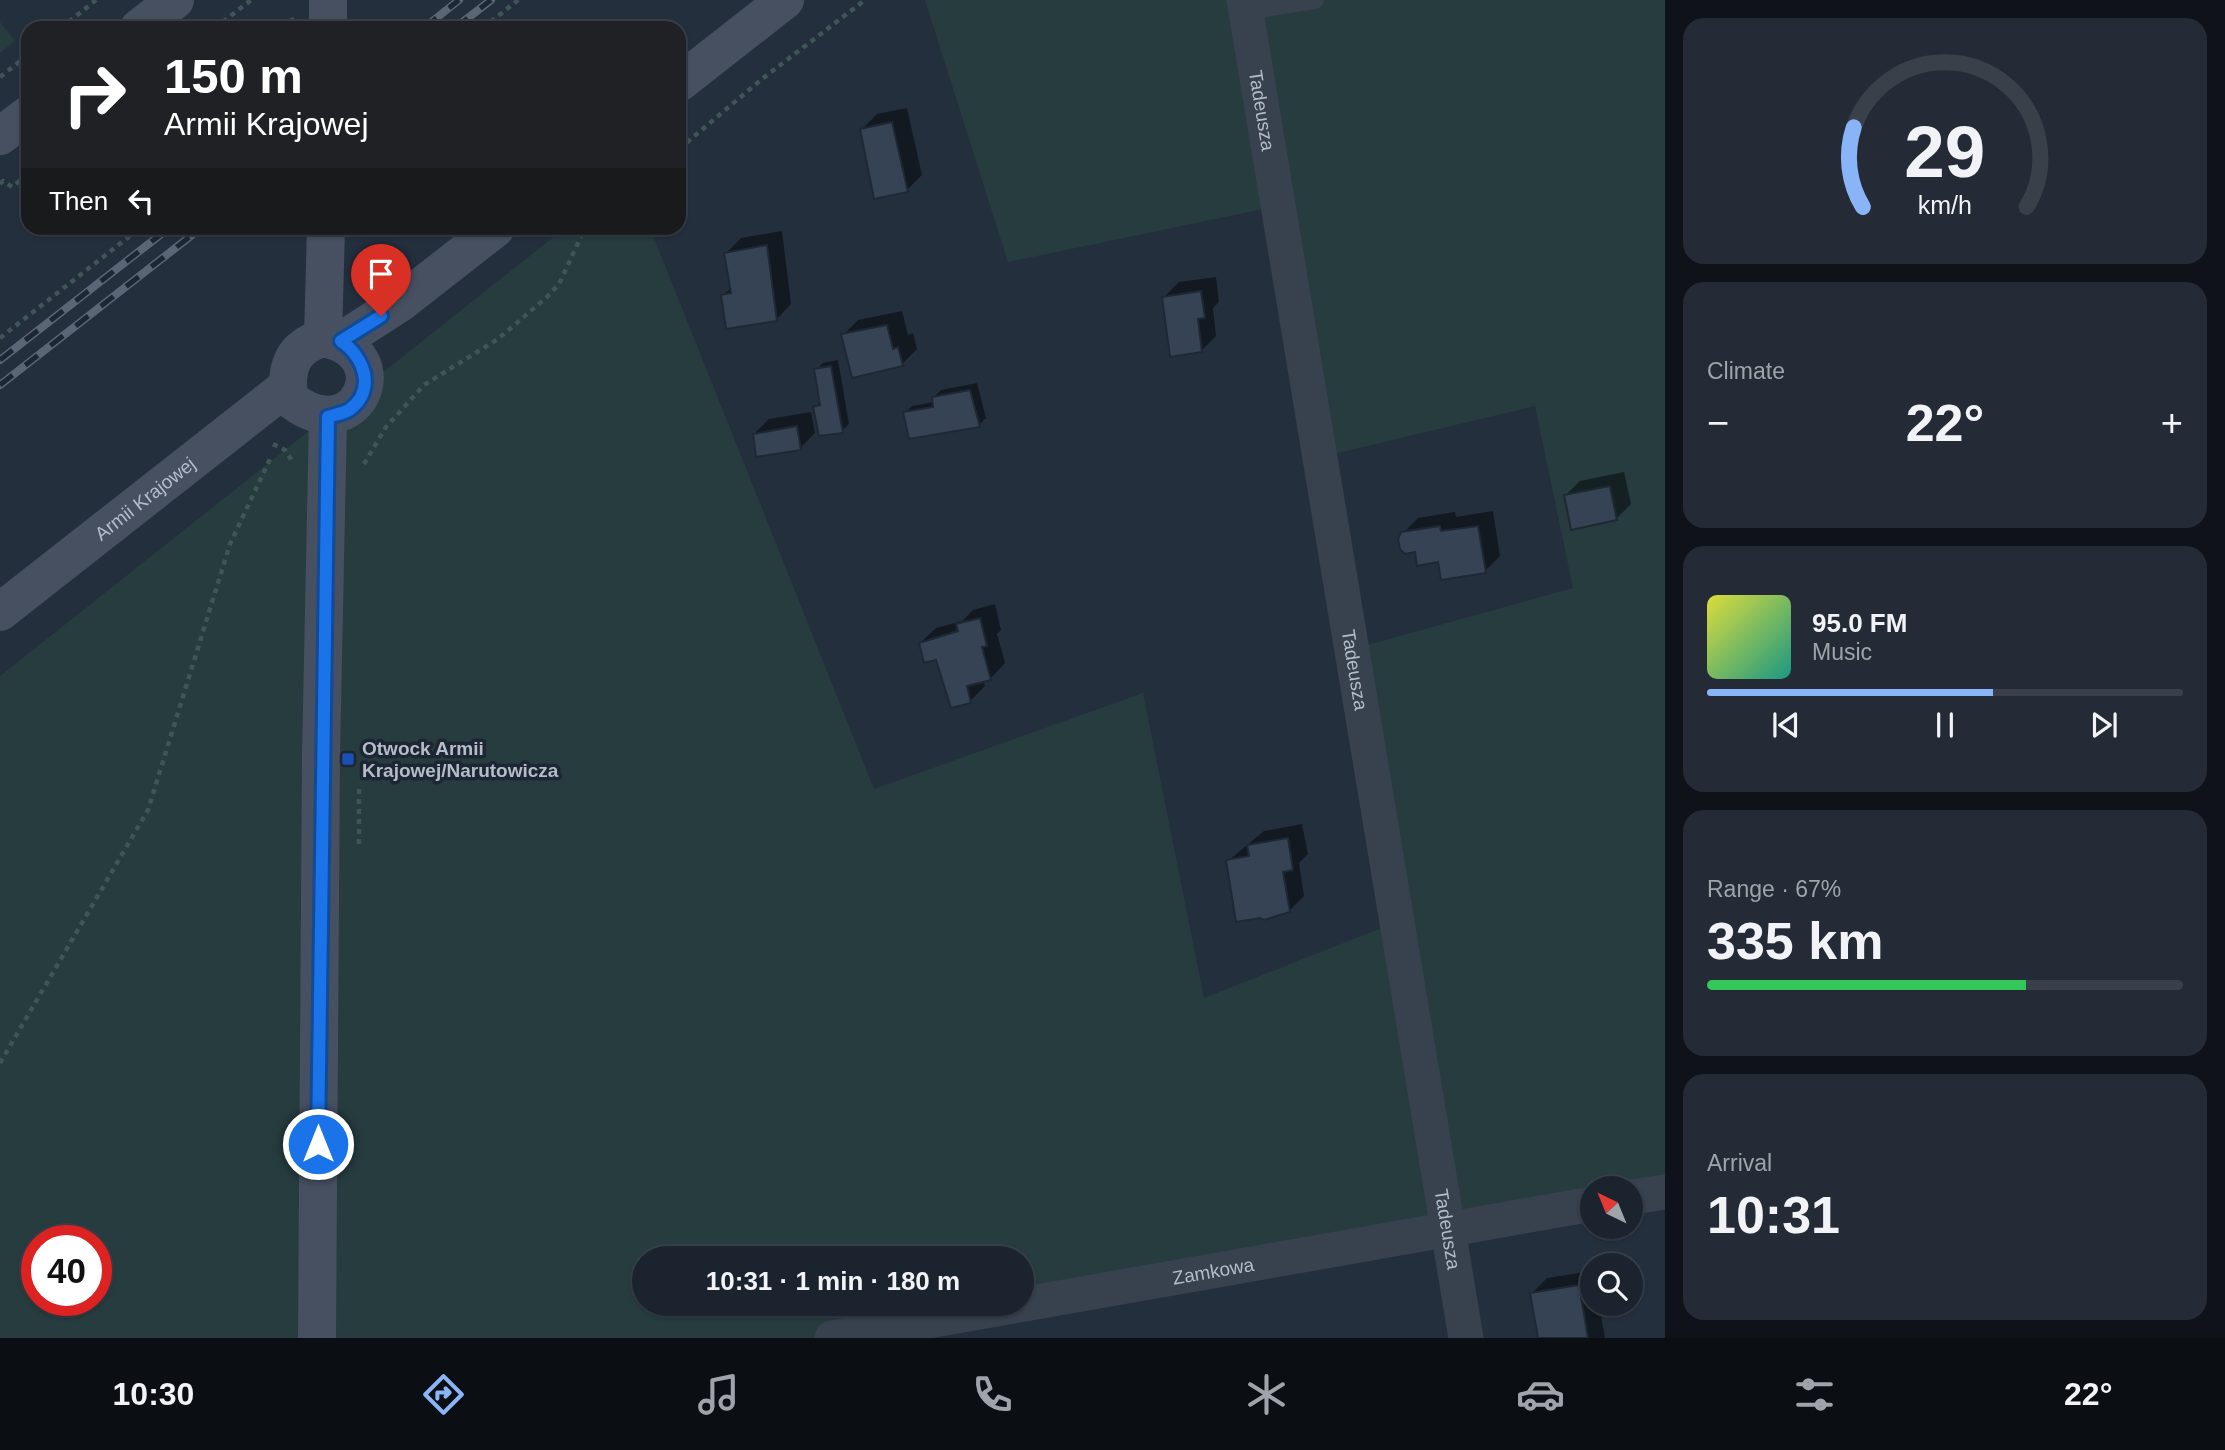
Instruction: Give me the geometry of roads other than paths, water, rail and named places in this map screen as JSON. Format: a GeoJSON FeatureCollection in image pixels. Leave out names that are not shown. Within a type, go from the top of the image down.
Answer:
{"type":"FeatureCollection","features":[{"type":"Feature","properties":{"kind":"street"},"geometry":{"type":"LineString","coordinates":[[148,21],[175,0]]}},
{"type":"Feature","properties":{"kind":"street"},"geometry":{"type":"LineString","coordinates":[[328,0],[328,21]]}},
{"type":"Feature","properties":{"kind":"street"},"geometry":{"type":"LineString","coordinates":[[686,78],[785,0]]}},
{"type":"Feature","properties":{"kind":"street","name":"Tadeusza"},"geometry":{"type":"LineString","coordinates":[[1245,6],[1399,921],[1466,1338]]}},
{"type":"Feature","properties":{"kind":"street"},"geometry":{"type":"LineString","coordinates":[[0,136],[21,120]]}},
{"type":"Feature","properties":{"kind":"street"},"geometry":{"type":"LineString","coordinates":[[326,235],[332,339]]}},
{"type":"Feature","properties":{"kind":"street"},"geometry":{"type":"LineString","coordinates":[[332,339],[357,352],[365,370],[363,392],[349,410],[328,417],[302,409],[289,398],[288,368],[295,353],[307,342],[332,339],[400,303],[487,235]]}},
{"type":"Feature","properties":{"kind":"street","name":"Armii Krajowej"},"geometry":{"type":"LineString","coordinates":[[0,612],[288,386]]}},
{"type":"Feature","properties":{"kind":"street"},"geometry":{"type":"LineString","coordinates":[[317,1338],[321,769],[328,417]]}},
{"type":"Feature","properties":{"kind":"street"},"geometry":{"type":"LineString","coordinates":[[1643,1195],[1665,1192]]}},
{"type":"Feature","properties":{"kind":"street","name":"Zamkowa"},"geometry":{"type":"LineString","coordinates":[[832,1338],[1580,1206]]}},
{"type":"Feature","properties":{"kind":"lane"},"geometry":{"type":"LineString","coordinates":[[1245,6],[1315,0]]}},
{"type":"Feature","properties":{"kind":"railway"},"geometry":{"type":"LineString","coordinates":[[433,21],[459,0]]}},
{"type":"Feature","properties":{"kind":"railway"},"geometry":{"type":"LineString","coordinates":[[464,21],[491,0]]}},
{"type":"Feature","properties":{"kind":"railway"},"geometry":{"type":"LineString","coordinates":[[0,360],[160,235]]}},
{"type":"Feature","properties":{"kind":"railway"},"geometry":{"type":"LineString","coordinates":[[0,385],[192,235]]}},
{"type":"Feature","properties":{"kind":"place","name":"Otwock Armii Krajowej/Narutowicza"},"geometry":{"type":"Point","coordinates":[348,759]}}]}
